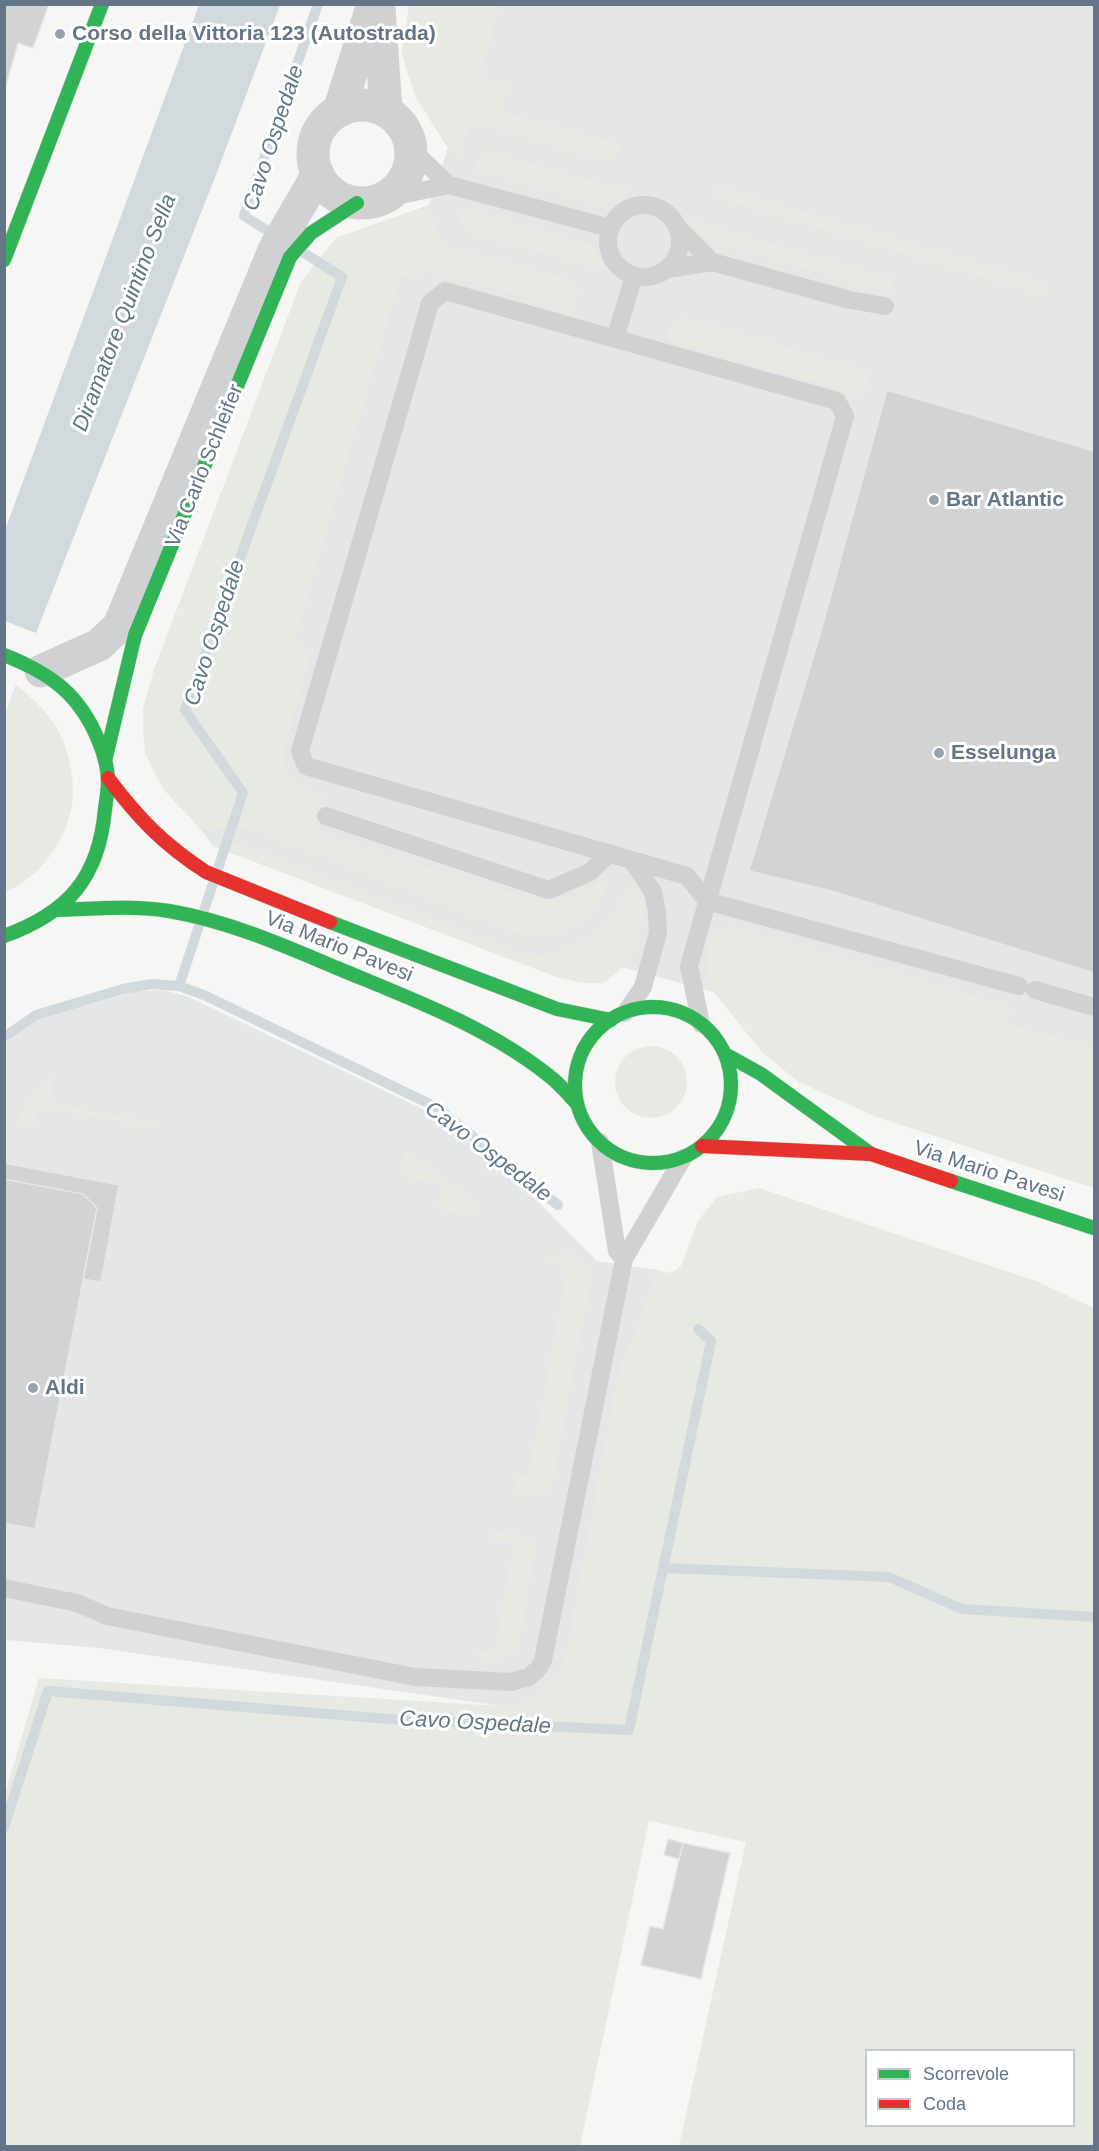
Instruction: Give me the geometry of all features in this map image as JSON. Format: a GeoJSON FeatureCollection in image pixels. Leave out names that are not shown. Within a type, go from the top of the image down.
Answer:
{"type":"FeatureCollection","features":[{"type":"Feature","properties":{"kind":"main road"},"geometry":{"type":"LineString","coordinates":[[7,248],[102,4]]}},
{"type":"Feature","properties":{"kind":"main road"},"geometry":{"type":"LineString","coordinates":[[290,242],[369,201]]}},
{"type":"Feature","properties":{"kind":"main road","name":"Via Carlo Schleifer"},"geometry":{"type":"LineString","coordinates":[[105,761],[135,635],[290,242]]}},
{"type":"Feature","properties":{"kind":"main road"},"geometry":{"type":"LineString","coordinates":[[4,655],[33,667],[71,695],[92,726],[105,761],[108,778],[104,832],[94,863],[79,888],[55,910],[28,928],[4,936]]}},
{"type":"Feature","properties":{"kind":"main road","name":"Via Mario Pavesi"},"geometry":{"type":"LineString","coordinates":[[108,778],[135,814],[154,833],[207,872],[311,915],[557,1009],[618,1016]]}},
{"type":"Feature","properties":{"kind":"main road","name":"Via Mario Pavesi"},"geometry":{"type":"LineString","coordinates":[[55,910],[128,908],[168,911],[206,919],[273,941],[450,1014],[500,1042],[547,1073],[577,1104]]}},
{"type":"Feature","properties":{"kind":"main road"},"geometry":{"type":"LineString","coordinates":[[657,1007],[688,1015],[701,1024],[715,1038],[725,1054],[731,1079],[729,1104],[719,1128],[702,1146],[683,1158],[661,1163],[639,1162],[618,1155],[600,1142],[586,1125],[577,1104],[575,1080],[580,1057],[593,1036],[618,1016],[657,1007]]}},
{"type":"Feature","properties":{"kind":"main road","name":"Via Mario Pavesi"},"geometry":{"type":"LineString","coordinates":[[725,1054],[761,1074],[871,1154]]}},
{"type":"Feature","properties":{"kind":"main road","name":"Via Mario Pavesi"},"geometry":{"type":"LineString","coordinates":[[702,1146],[871,1154],[1095,1228]]}},
{"type":"Feature","properties":{"kind":"street"},"geometry":{"type":"LineString","coordinates":[[339,111],[373,4]]}},
{"type":"Feature","properties":{"kind":"street"},"geometry":{"type":"LineString","coordinates":[[379,4],[386,111]]}},
{"type":"Feature","properties":{"kind":"street"},"geometry":{"type":"LineString","coordinates":[[355,105],[371,106],[386,111],[398,121],[411,149],[410,165],[404,179],[394,191],[369,201],[345,200],[333,194],[324,185],[313,160],[318,131],[327,119],[355,105]]}},
{"type":"Feature","properties":{"kind":"street","name":"Via Carlo Schleifer"},"geometry":{"type":"LineString","coordinates":[[33,667],[99,645],[119,626],[318,174]]}},
{"type":"Feature","properties":{"kind":"lane"},"geometry":{"type":"LineString","coordinates":[[411,149],[448,185]]}},
{"type":"Feature","properties":{"kind":"lane"},"geometry":{"type":"LineString","coordinates":[[369,201],[448,185],[610,228]]}},
{"type":"Feature","properties":{"kind":"lane"},"geometry":{"type":"LineString","coordinates":[[712,262],[677,226],[671,216],[650,205],[638,205],[626,210],[616,218],[610,228],[609,252],[614,262],[623,271],[634,276],[646,278],[668,269],[712,262],[849,300],[885,306]]}},
{"type":"Feature","properties":{"kind":"lane"},"geometry":{"type":"LineString","coordinates":[[668,269],[675,261],[680,249],[677,226]]}},
{"type":"Feature","properties":{"kind":"lane"},"geometry":{"type":"LineString","coordinates":[[615,339],[634,276]]}},
{"type":"Feature","properties":{"kind":"lane"},"geometry":{"type":"LineString","coordinates":[[701,1024],[688,966],[707,901],[845,416],[837,401],[445,291],[430,303],[300,751],[306,766],[687,876],[707,901],[1095,1007]]}},
{"type":"Feature","properties":{"kind":"lane"},"geometry":{"type":"LineString","coordinates":[[326,816],[549,890],[590,872],[610,854]]}},
{"type":"Feature","properties":{"kind":"lane"},"geometry":{"type":"LineString","coordinates":[[618,1016],[643,987],[658,933],[653,892],[632,860]]}},
{"type":"Feature","properties":{"kind":"lane"},"geometry":{"type":"LineString","coordinates":[[600,1142],[617,1251],[624,1259]]}},
{"type":"Feature","properties":{"kind":"lane"},"geometry":{"type":"LineString","coordinates":[[4,1588],[77,1603],[107,1616],[416,1677],[511,1682],[529,1677],[538,1669],[543,1660],[624,1259],[683,1158]]}},
{"type":"Feature","properties":{"kind":"shaded area"},"geometry":{"type":"Polygon","coordinates":[[[409,5],[1094,5],[1094,1188],[874,1116],[763,1053],[714,992],[622,967],[607,981],[600,983],[557,977],[213,846],[196,823],[165,791],[145,753],[143,709],[154,670],[301,282],[336,238],[429,205],[448,148],[415,96],[402,54],[409,5]]]}},
{"type":"Feature","properties":{"kind":"shaded area"},"geometry":{"type":"Polygon","coordinates":[[[409,5],[500,5],[480,76],[508,84],[501,112],[620,144],[617,156],[610,162],[470,121],[459,160],[415,96],[402,54],[409,5]]]}},
{"type":"Feature","properties":{"kind":"shaded area"},"geometry":{"type":"Polygon","coordinates":[[[491,154],[629,191],[613,204],[605,206],[474,169],[479,158],[491,154]]]}},
{"type":"Feature","properties":{"kind":"shaded area"},"geometry":{"type":"Polygon","coordinates":[[[712,185],[1049,284],[1046,296],[723,199],[715,194],[712,185]]]}},
{"type":"Feature","properties":{"kind":"shaded area"},"geometry":{"type":"Polygon","coordinates":[[[429,206],[444,246],[572,280],[578,291],[573,310],[422,269],[419,279],[401,275],[293,645],[312,651],[282,755],[288,772],[296,782],[326,794],[318,835],[522,896],[559,902],[607,880],[604,891],[592,911],[575,926],[553,935],[538,936],[513,932],[248,828],[200,829],[173,800],[155,775],[145,746],[144,717],[154,670],[301,282],[336,238],[429,206]]]}},
{"type":"Feature","properties":{"kind":"shaded area"},"geometry":{"type":"Polygon","coordinates":[[[462,208],[592,245],[598,251],[605,270],[474,234],[467,230],[460,220],[462,208]]]}},
{"type":"Feature","properties":{"kind":"shaded area"},"geometry":{"type":"Polygon","coordinates":[[[682,218],[893,279],[889,293],[701,238],[692,233],[682,218]]]}},
{"type":"Feature","properties":{"kind":"shaded area"},"geometry":{"type":"Polygon","coordinates":[[[683,317],[870,372],[863,397],[666,339],[672,326],[683,317]]]}},
{"type":"Feature","properties":{"kind":"shaded area"},"geometry":{"type":"Polygon","coordinates":[[[16,684],[41,708],[57,728],[69,761],[73,796],[64,831],[49,857],[29,878],[5,892],[5,713],[16,684]]]}},
{"type":"Feature","properties":{"kind":"shaded area"},"geometry":{"type":"Polygon","coordinates":[[[222,837],[530,957],[567,949],[589,938],[616,911],[628,885],[645,903],[637,944],[626,961],[604,982],[578,982],[557,977],[213,846],[222,837]]]}},
{"type":"Feature","properties":{"kind":"shaded area"},"geometry":{"type":"Polygon","coordinates":[[[730,926],[1011,1007],[1008,1025],[1094,1047],[1094,1188],[874,1116],[799,1082],[763,1053],[714,992],[708,975],[707,941],[716,931],[730,926]]]}},
{"type":"Feature","properties":{"kind":"shaded area"},"geometry":{"type":"Polygon","coordinates":[[[164,990],[189,997],[437,1116],[502,1165],[597,1261],[657,1270],[644,1313],[620,1369],[567,1654],[557,1675],[540,1693],[522,1703],[501,1706],[99,1648],[5,1640],[4,1043],[40,1018],[137,991],[164,990]]]}},
{"type":"Feature","properties":{"kind":"shaded area"},"geometry":{"type":"Polygon","coordinates":[[[658,1046],[677,1056],[685,1068],[687,1082],[685,1096],[677,1108],[665,1116],[644,1118],[625,1108],[617,1096],[615,1075],[625,1056],[637,1048],[658,1046]]]}},
{"type":"Feature","properties":{"kind":"shaded area"},"geometry":{"type":"Polygon","coordinates":[[[54,1077],[49,1103],[162,1125],[161,1129],[38,1106],[33,1131],[21,1122],[20,1114],[47,1080],[54,1077]]]}},
{"type":"Feature","properties":{"kind":"shaded area"},"geometry":{"type":"Polygon","coordinates":[[[405,1149],[474,1201],[476,1208],[474,1213],[469,1216],[437,1209],[442,1184],[400,1176],[405,1149]]]}},
{"type":"Feature","properties":{"kind":"shaded area"},"geometry":{"type":"Polygon","coordinates":[[[759,1188],[1036,1281],[1094,1308],[1094,2146],[679,2146],[746,1842],[649,1821],[580,2146],[5,2146],[5,1794],[39,1678],[501,1706],[514,1704],[534,1696],[549,1684],[567,1654],[620,1369],[644,1313],[657,1270],[671,1273],[681,1266],[698,1221],[717,1197],[759,1188]]]}},
{"type":"Feature","properties":{"kind":"shaded area"},"geometry":{"type":"Polygon","coordinates":[[[571,1251],[593,1269],[552,1485],[539,1494],[513,1494],[516,1475],[528,1477],[568,1267],[544,1262],[571,1251]]]}},
{"type":"Feature","properties":{"kind":"shaded area"},"geometry":{"type":"Polygon","coordinates":[[[490,1532],[527,1537],[536,1547],[518,1648],[508,1656],[499,1659],[475,1657],[476,1651],[494,1654],[514,1542],[489,1537],[490,1532]]]}},
{"type":"Feature","properties":{"kind":"water","name":"Diramatore Quintino Sella"},"geometry":{"type":"Polygon","coordinates":[[[199,5],[280,5],[219,167],[36,633],[5,621],[5,530],[199,5]]]}},
{"type":"Feature","properties":{"kind":"building"},"geometry":{"type":"Polygon","coordinates":[[[4,4],[49,4],[33,48],[18,43],[4,93],[4,4]]]}},
{"type":"Feature","properties":{"kind":"building","name":"Esselunga"},"geometry":{"type":"Polygon","coordinates":[[[887,390],[1094,451],[1094,973],[832,891],[749,871],[820,635],[887,390]]]}},
{"type":"Feature","properties":{"kind":"building"},"geometry":{"type":"Polygon","coordinates":[[[4,1163],[119,1185],[101,1282],[83,1279],[97,1208],[83,1194],[4,1179],[4,1163]]]}},
{"type":"Feature","properties":{"kind":"building","name":"Aldi"},"geometry":{"type":"Polygon","coordinates":[[[4,1179],[83,1194],[97,1208],[35,1529],[4,1523],[4,1179]]]}},
{"type":"Feature","properties":{"kind":"building"},"geometry":{"type":"Polygon","coordinates":[[[668,1839],[683,1843],[679,1859],[664,1855],[668,1839]]]}},
{"type":"Feature","properties":{"kind":"building"},"geometry":{"type":"Polygon","coordinates":[[[683,1843],[730,1853],[701,1979],[641,1965],[650,1926],[663,1929],[683,1843]]]}},
{"type":"Feature","properties":{"kind":"waterway","name":"Cavo Ospedale"},"geometry":{"type":"LineString","coordinates":[[278,237],[244,216],[318,4]]}},
{"type":"Feature","properties":{"kind":"waterway","name":"Cavo Ospedale"},"geometry":{"type":"LineString","coordinates":[[179,986],[243,793],[185,710],[342,277],[301,251]]}},
{"type":"Feature","properties":{"kind":"waterway","name":"Cavo Ospedale"},"geometry":{"type":"LineString","coordinates":[[4,1037],[36,1015],[123,989],[151,984],[179,986],[204,995],[436,1107],[558,1205]]}},
{"type":"Feature","properties":{"kind":"waterway","name":"Cavo Ospedale"},"geometry":{"type":"LineString","coordinates":[[4,1827],[48,1691],[389,1719],[629,1730],[711,1341],[698,1329]]}},
{"type":"Feature","properties":{"kind":"waterway"},"geometry":{"type":"LineString","coordinates":[[665,1568],[889,1577],[962,1609],[1094,1617]]}},
{"type":"Feature","properties":{"kind":"traffic: fast"},"geometry":{"type":"LineString","coordinates":[[4,260],[102,4]]}},
{"type":"Feature","properties":{"kind":"traffic: fast"},"geometry":{"type":"LineString","coordinates":[[105,761],[135,635],[290,257],[311,233],[357,203]]}},
{"type":"Feature","properties":{"kind":"traffic: fast"},"geometry":{"type":"LineString","coordinates":[[4,655],[36,669],[62,687],[73,698],[83,711],[99,742],[108,782],[102,833],[96,855],[76,890],[46,916],[4,936]]}},
{"type":"Feature","properties":{"kind":"traffic: fast"},"geometry":{"type":"LineString","coordinates":[[55,910],[155,909],[191,915],[255,935],[419,1002],[473,1028],[499,1042],[548,1075],[577,1104]]}},
{"type":"Feature","properties":{"kind":"traffic: fast"},"geometry":{"type":"LineString","coordinates":[[330,922],[557,1009],[611,1020]]}},
{"type":"Feature","properties":{"kind":"traffic: fast"},"geometry":{"type":"LineString","coordinates":[[653,1007],[683,1013],[708,1030],[725,1055],[731,1085],[725,1115],[708,1140],[683,1157],[653,1163],[623,1157],[598,1140],[581,1115],[575,1085],[581,1055],[598,1030],[623,1013],[653,1007]]}},
{"type":"Feature","properties":{"kind":"traffic: fast"},"geometry":{"type":"LineString","coordinates":[[725,1054],[761,1074],[871,1154]]}},
{"type":"Feature","properties":{"kind":"traffic: fast"},"geometry":{"type":"LineString","coordinates":[[951,1181],[1094,1228]]}},
{"type":"Feature","properties":{"kind":"traffic: jam"},"geometry":{"type":"LineString","coordinates":[[108,778],[152,830],[206,872],[330,922]]}},
{"type":"Feature","properties":{"kind":"traffic: jam"},"geometry":{"type":"LineString","coordinates":[[702,1146],[871,1154],[951,1181]]}},
{"type":"Feature","properties":{"kind":"place","name":"Corso della Vittoria 123 (Autostrada)"},"geometry":{"type":"Point","coordinates":[60,34]}},
{"type":"Feature","properties":{"kind":"place","name":"Bar Atlantic"},"geometry":{"type":"Point","coordinates":[934,500]}},
{"type":"Feature","properties":{"kind":"place","name":"Esselunga"},"geometry":{"type":"Point","coordinates":[939,753]}},
{"type":"Feature","properties":{"kind":"place","name":"Aldi"},"geometry":{"type":"Point","coordinates":[33,1388]}}]}
